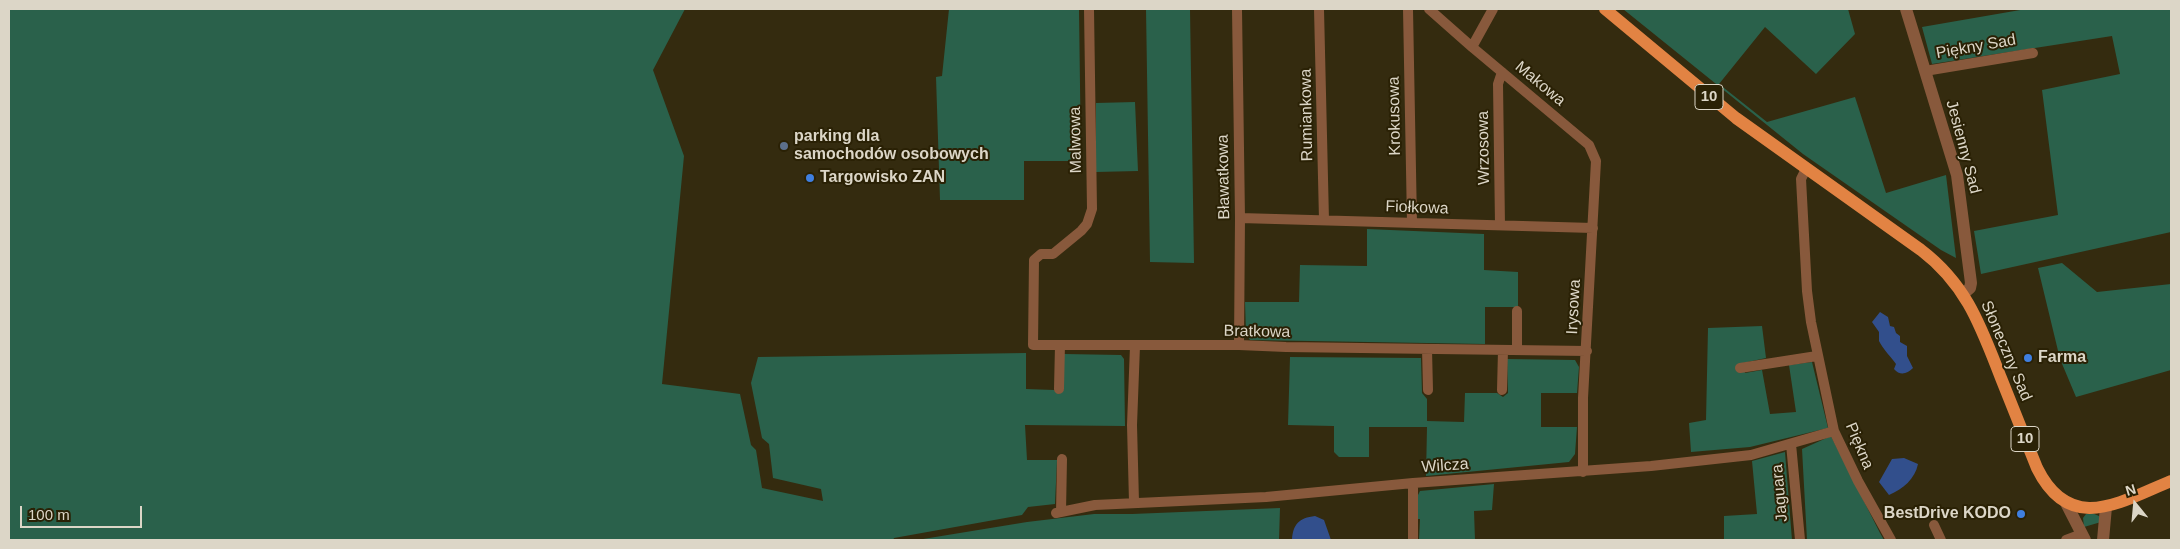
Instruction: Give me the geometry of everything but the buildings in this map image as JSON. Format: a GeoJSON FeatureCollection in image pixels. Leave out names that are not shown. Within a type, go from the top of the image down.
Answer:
{"type":"FeatureCollection","features":[{"type":"Feature","properties":{"kind":"main road","name":"10"},"geometry":{"type":"LineString","coordinates":[[1605,9],[1730,114],[1806,169]]}},
{"type":"Feature","properties":{"kind":"main road","name":"Słoneczny Sad"},"geometry":{"type":"LineString","coordinates":[[1806,169],[1932,258],[1964,294],[1981,325],[2018,422],[2041,475],[2051,489],[2065,501],[2083,508],[2106,507],[2171,480]]}},
{"type":"Feature","properties":{"kind":"street","name":"Malwowa"},"geometry":{"type":"LineString","coordinates":[[1053,254],[1082,231],[1087,224],[1092,209],[1089,9]]}},
{"type":"Feature","properties":{"kind":"street","name":"Bławatkowa"},"geometry":{"type":"LineString","coordinates":[[1236,9],[1240,218],[1239,345]]}},
{"type":"Feature","properties":{"kind":"street","name":"Rumiankowa"},"geometry":{"type":"LineString","coordinates":[[1319,9],[1324,220]]}},
{"type":"Feature","properties":{"kind":"street","name":"Krokusowa"},"geometry":{"type":"LineString","coordinates":[[1408,9],[1412,223]]}},
{"type":"Feature","properties":{"kind":"street","name":"Makowa"},"geometry":{"type":"LineString","coordinates":[[1429,9],[1589,145]]}},
{"type":"Feature","properties":{"kind":"street"},"geometry":{"type":"LineString","coordinates":[[1472,47],[1493,9]]}},
{"type":"Feature","properties":{"kind":"street","name":"Jesienny Sad"},"geometry":{"type":"LineString","coordinates":[[1906,9],[1953,160],[1960,193],[1971,282],[1970,288],[1964,294]]}},
{"type":"Feature","properties":{"kind":"street","name":"Piękny Sad"},"geometry":{"type":"LineString","coordinates":[[1925,71],[2033,53]]}},
{"type":"Feature","properties":{"kind":"street","name":"Wrzosowa"},"geometry":{"type":"LineString","coordinates":[[1500,225],[1498,84],[1502,72]]}},
{"type":"Feature","properties":{"kind":"street","name":"Irysowa"},"geometry":{"type":"LineString","coordinates":[[1583,472],[1583,398],[1596,161],[1589,145]]}},
{"type":"Feature","properties":{"kind":"street","name":"Piękna"},"geometry":{"type":"LineString","coordinates":[[1806,169],[1801,179],[1807,291],[1817,356],[1834,431],[1858,481],[1891,540]]}},
{"type":"Feature","properties":{"kind":"street","name":"Fiołkowa"},"geometry":{"type":"LineString","coordinates":[[1240,218],[1593,228]]}},
{"type":"Feature","properties":{"kind":"street","name":"Bratkowa"},"geometry":{"type":"LineString","coordinates":[[1053,254],[1041,254],[1034,260],[1033,345],[1239,345],[1587,351]]}},
{"type":"Feature","properties":{"kind":"street"},"geometry":{"type":"LineString","coordinates":[[1517,311],[1517,349]]}},
{"type":"Feature","properties":{"kind":"street"},"geometry":{"type":"LineString","coordinates":[[1059,390],[1060,345]]}},
{"type":"Feature","properties":{"kind":"street"},"geometry":{"type":"LineString","coordinates":[[1134,502],[1132,424],[1135,346]]}},
{"type":"Feature","properties":{"kind":"street"},"geometry":{"type":"LineString","coordinates":[[1427,349],[1428,390]]}},
{"type":"Feature","properties":{"kind":"street"},"geometry":{"type":"LineString","coordinates":[[1502,390],[1503,350]]}},
{"type":"Feature","properties":{"kind":"street"},"geometry":{"type":"LineString","coordinates":[[1740,368],[1817,356]]}},
{"type":"Feature","properties":{"kind":"street","name":"Wilcza"},"geometry":{"type":"LineString","coordinates":[[1062,459],[1058,512],[1095,505],[1266,497],[1413,483],[1651,466],[1751,455],[1834,431]]}},
{"type":"Feature","properties":{"kind":"street","name":"Jaguara"},"geometry":{"type":"LineString","coordinates":[[1791,444],[1800,540]]}},
{"type":"Feature","properties":{"kind":"street"},"geometry":{"type":"LineString","coordinates":[[1413,483],[1413,540]]}},
{"type":"Feature","properties":{"kind":"street"},"geometry":{"type":"LineString","coordinates":[[2065,501],[2083,537],[2066,540]]}},
{"type":"Feature","properties":{"kind":"street"},"geometry":{"type":"LineString","coordinates":[[2103,540],[2106,507]]}},
{"type":"Feature","properties":{"kind":"street"},"geometry":{"type":"LineString","coordinates":[[1934,525],[1941,540]]}},
{"type":"Feature","properties":{"kind":"green space"},"geometry":{"type":"Polygon","coordinates":[[[9,9],[685,9],[653,70],[684,156],[662,384],[740,394],[751,445],[756,450],[762,488],[823,501],[821,489],[773,478],[769,444],[762,438],[751,383],[758,357],[1026,353],[1026,389],[1054,390],[1059,394],[1064,389],[1064,354],[1121,355],[1124,359],[1125,426],[1025,425],[1027,460],[1057,460],[1055,504],[1028,507],[1022,515],[894,538],[893,540],[9,540],[9,9]]]}},
{"type":"Feature","properties":{"kind":"green space"},"geometry":{"type":"Polygon","coordinates":[[[949,9],[1079,9],[1081,161],[1024,161],[1024,200],[940,200],[936,77],[942,76],[949,9]]]}},
{"type":"Feature","properties":{"kind":"green space"},"geometry":{"type":"Polygon","coordinates":[[[1146,9],[1190,9],[1194,263],[1150,262],[1146,9]]]}},
{"type":"Feature","properties":{"kind":"green space"},"geometry":{"type":"Polygon","coordinates":[[[1623,9],[1848,9],[1855,34],[1816,74],[1765,27],[1719,84],[1767,122],[1855,97],[1886,193],[1946,175],[1956,258],[1941,250],[1803,154],[1623,9]]]}},
{"type":"Feature","properties":{"kind":"green space"},"geometry":{"type":"Polygon","coordinates":[[[2026,9],[2171,9],[2171,232],[1981,274],[1974,231],[2058,215],[2042,90],[2120,74],[2112,36],[1932,64],[1922,27],[2026,9]]]}},
{"type":"Feature","properties":{"kind":"green space"},"geometry":{"type":"Polygon","coordinates":[[[1135,102],[1138,171],[1096,172],[1096,103],[1135,102]]]}},
{"type":"Feature","properties":{"kind":"green space"},"geometry":{"type":"Polygon","coordinates":[[[1367,229],[1484,234],[1484,270],[1518,272],[1518,307],[1485,307],[1485,344],[1250,340],[1246,334],[1245,302],[1299,302],[1300,265],[1367,266],[1367,229]]]}},
{"type":"Feature","properties":{"kind":"green space"},"geometry":{"type":"Polygon","coordinates":[[[2062,263],[2097,292],[2171,284],[2171,370],[2076,397],[2060,359],[2038,268],[2062,263]]]}},
{"type":"Feature","properties":{"kind":"green space"},"geometry":{"type":"Polygon","coordinates":[[[1762,326],[1766,358],[1743,363],[1745,373],[1762,370],[1770,414],[1796,412],[1789,365],[1812,362],[1828,428],[1750,447],[1691,452],[1689,423],[1706,420],[1708,328],[1762,326]]]}},
{"type":"Feature","properties":{"kind":"green space"},"geometry":{"type":"Polygon","coordinates":[[[1290,357],[1421,358],[1422,393],[1427,399],[1427,421],[1464,422],[1465,393],[1497,393],[1503,397],[1508,393],[1507,359],[1575,360],[1579,367],[1577,393],[1541,393],[1541,427],[1577,427],[1575,454],[1569,462],[1426,476],[1427,427],[1369,427],[1369,457],[1339,457],[1334,452],[1334,426],[1288,425],[1290,357]]]}},
{"type":"Feature","properties":{"kind":"green space"},"geometry":{"type":"Polygon","coordinates":[[[1831,436],[1884,540],[1807,540],[1802,449],[1831,436]]]}},
{"type":"Feature","properties":{"kind":"green space"},"geometry":{"type":"Polygon","coordinates":[[[1785,452],[1792,540],[1724,540],[1724,516],[1757,514],[1752,461],[1785,452]]]}},
{"type":"Feature","properties":{"kind":"green space"},"geometry":{"type":"Polygon","coordinates":[[[1494,484],[1492,510],[1474,511],[1475,540],[1419,540],[1420,519],[1416,519],[1417,497],[1420,491],[1494,484]]]}},
{"type":"Feature","properties":{"kind":"green space"},"geometry":{"type":"Polygon","coordinates":[[[1280,508],[1279,540],[917,540],[1027,522],[1094,514],[1280,508]]]}},
{"type":"Feature","properties":{"kind":"green space"},"geometry":{"type":"Polygon","coordinates":[[[2092,513],[2099,516],[2101,522],[2084,527],[2083,518],[2086,514],[2092,513]]]}},
{"type":"Feature","properties":{"kind":"water"},"geometry":{"type":"Polygon","coordinates":[[[1880,312],[1888,317],[1890,326],[1894,327],[1896,333],[1900,336],[1900,342],[1907,346],[1907,356],[1913,368],[1906,373],[1899,373],[1894,369],[1896,364],[1879,341],[1879,332],[1872,322],[1880,312]]]}},
{"type":"Feature","properties":{"kind":"water"},"geometry":{"type":"Polygon","coordinates":[[[1904,458],[1918,464],[1914,474],[1908,483],[1889,495],[1879,482],[1892,459],[1904,458]]]}},
{"type":"Feature","properties":{"kind":"water"},"geometry":{"type":"Polygon","coordinates":[[[1315,516],[1324,520],[1331,540],[1292,540],[1295,526],[1305,518],[1315,516]]]}},
{"type":"Feature","properties":{"kind":"place","name":"parking dla samochodów osobowych"},"geometry":{"type":"Point","coordinates":[784,146]}},
{"type":"Feature","properties":{"kind":"place","name":"Targowisko ZAN"},"geometry":{"type":"Point","coordinates":[810,178]}},
{"type":"Feature","properties":{"kind":"place","name":"Farma"},"geometry":{"type":"Point","coordinates":[2028,358]}},
{"type":"Feature","properties":{"kind":"place","name":"BestDrive KODO"},"geometry":{"type":"Point","coordinates":[2021,514]}}]}
